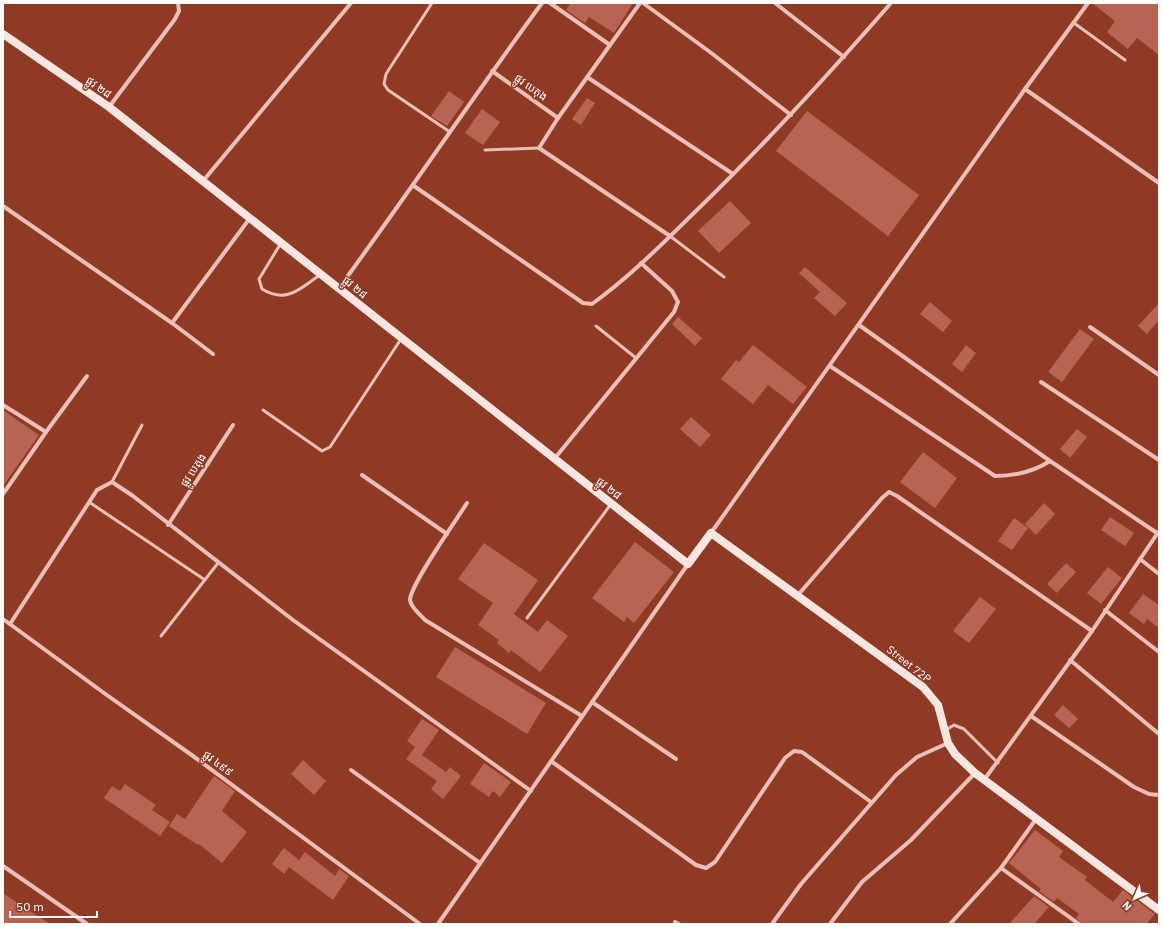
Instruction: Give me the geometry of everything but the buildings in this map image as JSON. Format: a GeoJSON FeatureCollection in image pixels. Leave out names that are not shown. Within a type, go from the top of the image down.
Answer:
{"type":"FeatureCollection","features":[{"type":"Feature","properties":{"kind":"street"},"geometry":{"type":"LineString","coordinates":[[109,107],[175,19],[179,11],[178,3]]}},
{"type":"Feature","properties":{"kind":"street"},"geometry":{"type":"LineString","coordinates":[[203,181],[351,3]]}},
{"type":"Feature","properties":{"kind":"street"},"geometry":{"type":"LineString","coordinates":[[339,288],[414,186],[492,71],[542,3]]}},
{"type":"Feature","properties":{"kind":"street"},"geometry":{"type":"LineString","coordinates":[[550,3],[610,45]]}},
{"type":"Feature","properties":{"kind":"street"},"geometry":{"type":"LineString","coordinates":[[670,236],[539,148],[587,77],[642,3],[710,52],[791,115]]}},
{"type":"Feature","properties":{"kind":"street"},"geometry":{"type":"LineString","coordinates":[[775,3],[844,57]]}},
{"type":"Feature","properties":{"kind":"street"},"geometry":{"type":"LineString","coordinates":[[414,186],[583,303],[592,304],[641,263],[733,174],[791,115],[891,3]]}},
{"type":"Feature","properties":{"kind":"street"},"geometry":{"type":"LineString","coordinates":[[438,924],[688,564],[860,325],[1025,89],[1088,3]]}},
{"type":"Feature","properties":{"kind":"street","name":"ផ្លូវ ២៨"},"geometry":{"type":"LineString","coordinates":[[3,34],[109,107],[688,564]]}},
{"type":"Feature","properties":{"kind":"street","name":"ផ្លូវ បេតុង"},"geometry":{"type":"LineString","coordinates":[[492,71],[558,118]]}},
{"type":"Feature","properties":{"kind":"street"},"geometry":{"type":"LineString","coordinates":[[587,77],[733,174]]}},
{"type":"Feature","properties":{"kind":"street"},"geometry":{"type":"LineString","coordinates":[[1025,89],[1159,183]]}},
{"type":"Feature","properties":{"kind":"street"},"geometry":{"type":"LineString","coordinates":[[3,206],[172,323],[213,354]]}},
{"type":"Feature","properties":{"kind":"street"},"geometry":{"type":"LineString","coordinates":[[172,323],[250,218]]}},
{"type":"Feature","properties":{"kind":"street"},"geometry":{"type":"LineString","coordinates":[[554,458],[674,312],[678,302],[672,291],[641,263]]}},
{"type":"Feature","properties":{"kind":"street"},"geometry":{"type":"LineString","coordinates":[[860,325],[1050,462],[1158,532],[1092,631],[998,763],[984,780]]}},
{"type":"Feature","properties":{"kind":"street"},"geometry":{"type":"LineString","coordinates":[[1090,326],[1159,376]]}},
{"type":"Feature","properties":{"kind":"street"},"geometry":{"type":"LineString","coordinates":[[830,366],[995,476],[1022,474],[1037,470],[1050,462]]}},
{"type":"Feature","properties":{"kind":"street"},"geometry":{"type":"LineString","coordinates":[[3,494],[87,376]]}},
{"type":"Feature","properties":{"kind":"street"},"geometry":{"type":"LineString","coordinates":[[1041,382],[1159,460]]}},
{"type":"Feature","properties":{"kind":"street"},"geometry":{"type":"LineString","coordinates":[[3,405],[46,432]]}},
{"type":"Feature","properties":{"kind":"street","name":"ផ្លូវ បេតុង"},"geometry":{"type":"LineString","coordinates":[[168,525],[233,425]]}},
{"type":"Feature","properties":{"kind":"street"},"geometry":{"type":"LineString","coordinates":[[362,476],[447,534]]}},
{"type":"Feature","properties":{"kind":"street"},"geometry":{"type":"LineString","coordinates":[[10,624],[97,490],[112,482],[127,491],[168,525],[293,620],[530,791]]}},
{"type":"Feature","properties":{"kind":"street"},"geometry":{"type":"LineString","coordinates":[[798,595],[882,498],[889,492],[897,496],[1092,631]]}},
{"type":"Feature","properties":{"kind":"street"},"geometry":{"type":"LineString","coordinates":[[467,503],[423,571],[412,592],[410,600],[413,607],[425,620],[582,716]]}},
{"type":"Feature","properties":{"kind":"street","name":"Street 72P"},"geometry":{"type":"LineString","coordinates":[[711,533],[923,687],[938,705],[948,743],[955,754],[975,773],[1159,910]]}},
{"type":"Feature","properties":{"kind":"street"},"geometry":{"type":"LineString","coordinates":[[1140,559],[1159,574]]}},
{"type":"Feature","properties":{"kind":"street"},"geometry":{"type":"LineString","coordinates":[[1105,610],[1159,652]]}},
{"type":"Feature","properties":{"kind":"street","name":"ផ្លូវ ៤៩៩"},"geometry":{"type":"LineString","coordinates":[[3,619],[193,756],[420,924]]}},
{"type":"Feature","properties":{"kind":"street"},"geometry":{"type":"LineString","coordinates":[[1070,660],[1159,734]]}},
{"type":"Feature","properties":{"kind":"street"},"geometry":{"type":"LineString","coordinates":[[592,702],[676,760]]}},
{"type":"Feature","properties":{"kind":"street"},"geometry":{"type":"LineString","coordinates":[[1031,716],[1134,787],[1149,794],[1159,795]]}},
{"type":"Feature","properties":{"kind":"street"},"geometry":{"type":"LineString","coordinates":[[772,924],[801,884],[896,775],[917,757],[948,743]]}},
{"type":"Feature","properties":{"kind":"street"},"geometry":{"type":"LineString","coordinates":[[551,761],[696,865],[706,868],[715,862],[785,758],[794,751],[802,752],[871,802]]}},
{"type":"Feature","properties":{"kind":"street"},"geometry":{"type":"LineString","coordinates":[[351,770],[480,863]]}},
{"type":"Feature","properties":{"kind":"street"},"geometry":{"type":"LineString","coordinates":[[830,924],[862,882],[911,840],[975,773]]}},
{"type":"Feature","properties":{"kind":"street"},"geometry":{"type":"LineString","coordinates":[[950,924],[1001,868],[1036,819]]}},
{"type":"Feature","properties":{"kind":"street"},"geometry":{"type":"LineString","coordinates":[[3,866],[87,924]]}},
{"type":"Feature","properties":{"kind":"street"},"geometry":{"type":"LineString","coordinates":[[1001,868],[1079,924]]}},
{"type":"Feature","properties":{"kind":"lane"},"geometry":{"type":"LineString","coordinates":[[432,3],[386,74],[384,84],[388,90],[450,132]]}},
{"type":"Feature","properties":{"kind":"lane"},"geometry":{"type":"LineString","coordinates":[[1074,23],[1125,60]]}},
{"type":"Feature","properties":{"kind":"lane"},"geometry":{"type":"LineString","coordinates":[[485,150],[539,148]]}},
{"type":"Feature","properties":{"kind":"lane"},"geometry":{"type":"LineString","coordinates":[[670,236],[724,277]]}},
{"type":"Feature","properties":{"kind":"lane"},"geometry":{"type":"LineString","coordinates":[[281,242],[259,279],[262,289],[273,296],[292,294],[321,274]]}},
{"type":"Feature","properties":{"kind":"lane"},"geometry":{"type":"LineString","coordinates":[[596,326],[636,358]]}},
{"type":"Feature","properties":{"kind":"lane"},"geometry":{"type":"LineString","coordinates":[[263,410],[322,451],[325,451],[330,447],[402,338]]}},
{"type":"Feature","properties":{"kind":"lane"},"geometry":{"type":"LineString","coordinates":[[112,482],[142,425]]}},
{"type":"Feature","properties":{"kind":"lane"},"geometry":{"type":"LineString","coordinates":[[89,502],[205,580]]}},
{"type":"Feature","properties":{"kind":"lane"},"geometry":{"type":"LineString","coordinates":[[527,618],[612,504]]}},
{"type":"Feature","properties":{"kind":"lane"},"geometry":{"type":"LineString","coordinates":[[161,636],[218,563]]}},
{"type":"Feature","properties":{"kind":"lane"},"geometry":{"type":"LineString","coordinates":[[944,730],[954,724],[958,726],[998,763]]}}]}
